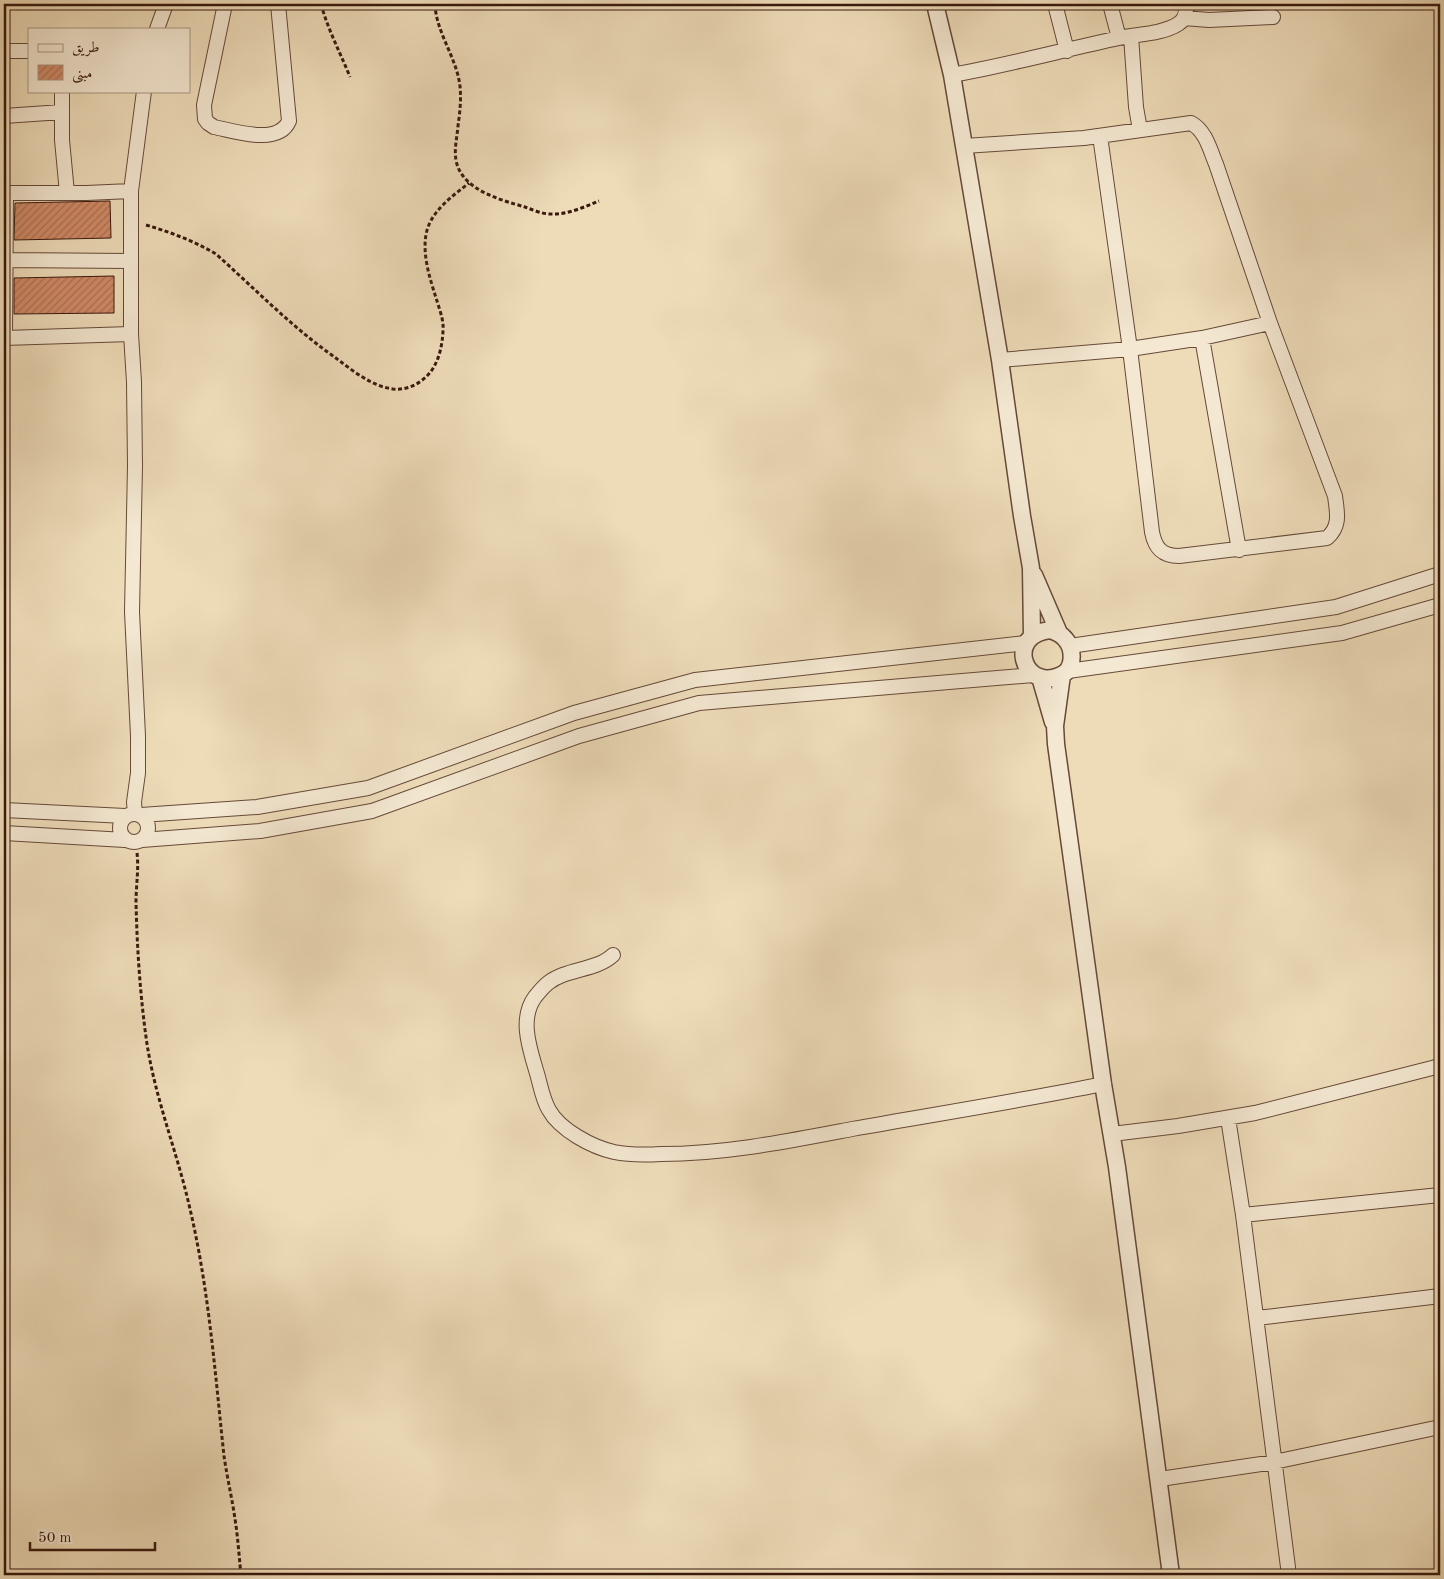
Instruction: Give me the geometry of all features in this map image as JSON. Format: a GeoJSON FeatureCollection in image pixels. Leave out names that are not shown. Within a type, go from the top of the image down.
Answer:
{"type":"FeatureCollection","features":[{"type":"Feature","properties":{"kind":"street"},"geometry":{"type":"LineString","coordinates":[[156,28],[166,4]]}},
{"type":"Feature","properties":{"kind":"street"},"geometry":{"type":"LineString","coordinates":[[225,4],[205,94],[205,119],[214,127],[260,135],[278,133],[284,129],[289,121],[278,4]]}},
{"type":"Feature","properties":{"kind":"street"},"geometry":{"type":"LineString","coordinates":[[935,4],[952,75],[1000,360],[1016,479],[1031,568],[1029,639],[1023,652],[1024,661],[1029,670],[1037,676],[1055,726]]}},
{"type":"Feature","properties":{"kind":"street"},"geometry":{"type":"LineString","coordinates":[[1055,4],[1067,51]]}},
{"type":"Feature","properties":{"kind":"street"},"geometry":{"type":"LineString","coordinates":[[1110,4],[1125,37],[1140,130]]}},
{"type":"Feature","properties":{"kind":"street"},"geometry":{"type":"LineString","coordinates":[[952,75],[1166,29],[1184,18],[1186,12],[1185,4]]}},
{"type":"Feature","properties":{"kind":"street"},"geometry":{"type":"LineString","coordinates":[[1184,18],[1209,20],[1273,17]]}},
{"type":"Feature","properties":{"kind":"street"},"geometry":{"type":"LineString","coordinates":[[4,51],[28,51]]}},
{"type":"Feature","properties":{"kind":"street"},"geometry":{"type":"LineString","coordinates":[[62,92],[62,140],[67,193]]}},
{"type":"Feature","properties":{"kind":"street"},"geometry":{"type":"LineString","coordinates":[[134,815],[138,773],[138,736],[132,612],[135,466],[134,382],[131,334],[131,191],[144,92]]}},
{"type":"Feature","properties":{"kind":"street"},"geometry":{"type":"LineString","coordinates":[[4,116],[62,112]]}},
{"type":"Feature","properties":{"kind":"street"},"geometry":{"type":"LineString","coordinates":[[964,146],[1062,140],[1191,124],[1200,130],[1216,164],[1270,323],[1335,496],[1337,523],[1333,532],[1327,538],[1239,550],[1171,556],[1164,554],[1156,546],[1152,532],[1130,349],[1100,136]]}},
{"type":"Feature","properties":{"kind":"street"},"geometry":{"type":"LineString","coordinates":[[131,191],[5,193],[4,338],[131,334]]}},
{"type":"Feature","properties":{"kind":"street"},"geometry":{"type":"LineString","coordinates":[[4,260],[131,261]]}},
{"type":"Feature","properties":{"kind":"street"},"geometry":{"type":"LineString","coordinates":[[1000,360],[1130,349],[1202,338],[1270,323]]}},
{"type":"Feature","properties":{"kind":"street"},"geometry":{"type":"LineString","coordinates":[[1202,338],[1239,550]]}},
{"type":"Feature","properties":{"kind":"street"},"geometry":{"type":"LineString","coordinates":[[1031,568],[1059,633]]}},
{"type":"Feature","properties":{"kind":"street"},"geometry":{"type":"LineString","coordinates":[[1070,646],[1336,608],[1440,574]]}},
{"type":"Feature","properties":{"kind":"street"},"geometry":{"type":"LineString","coordinates":[[4,833],[134,841],[260,831],[372,811],[579,736],[699,703],[1037,676],[1051,679],[1065,673],[1342,633],[1440,605]]}},
{"type":"Feature","properties":{"kind":"street"},"geometry":{"type":"LineString","coordinates":[[4,810],[134,815],[257,807],[368,788],[574,713],[695,680],[1029,639],[1040,631],[1050,630],[1059,633],[1070,646],[1072,660],[1065,673],[1055,726],[1056,744],[1160,1479],[1171,1575]]}},
{"type":"Feature","properties":{"kind":"street"},"geometry":{"type":"LineString","coordinates":[[134,815],[148,825],[146,836],[134,841],[121,836],[119,825],[134,815]]}},
{"type":"Feature","properties":{"kind":"street"},"geometry":{"type":"LineString","coordinates":[[613,955],[603,962],[570,972],[549,982],[533,1000],[529,1008],[527,1025],[529,1044],[542,1092],[550,1112],[559,1123],[572,1133],[613,1152],[634,1155],[698,1153],[781,1142],[1103,1084]]}},
{"type":"Feature","properties":{"kind":"street"},"geometry":{"type":"LineString","coordinates":[[1112,1134],[1228,1118],[1312,1099],[1440,1066]]}},
{"type":"Feature","properties":{"kind":"street"},"geometry":{"type":"LineString","coordinates":[[1228,1118],[1257,1318],[1289,1575]]}},
{"type":"Feature","properties":{"kind":"street"},"geometry":{"type":"LineString","coordinates":[[1243,1215],[1440,1195]]}},
{"type":"Feature","properties":{"kind":"street"},"geometry":{"type":"LineString","coordinates":[[1257,1318],[1440,1296]]}},
{"type":"Feature","properties":{"kind":"street"},"geometry":{"type":"LineString","coordinates":[[1160,1479],[1274,1462],[1440,1427]]}},
{"type":"Feature","properties":{"kind":"path"},"geometry":{"type":"LineString","coordinates":[[321,4],[329,30],[350,77]]}},
{"type":"Feature","properties":{"kind":"path"},"geometry":{"type":"LineString","coordinates":[[435,4],[435,11],[459,80],[460,115],[456,142],[456,163],[469,182],[480,191],[494,197],[551,214],[575,210],[599,201]]}},
{"type":"Feature","properties":{"kind":"path"},"geometry":{"type":"LineString","coordinates":[[131,221],[176,234],[205,247],[216,254],[311,341],[349,369],[362,377],[392,389],[407,388],[426,378],[435,366],[442,339],[442,317],[428,267],[426,247],[428,227],[435,214],[469,182]]}},
{"type":"Feature","properties":{"kind":"path"},"geometry":{"type":"LineString","coordinates":[[134,841],[138,863],[136,901],[146,1038],[166,1127],[190,1208],[210,1315],[224,1458],[235,1518],[241,1575]]}},
{"type":"Feature","properties":{"kind":"building"},"geometry":{"type":"Polygon","coordinates":[[[110,201],[111,238],[14,240],[15,203],[110,201]]]}},
{"type":"Feature","properties":{"kind":"building"},"geometry":{"type":"Polygon","coordinates":[[[114,276],[114,313],[14,314],[14,278],[114,276]]]}}]}
